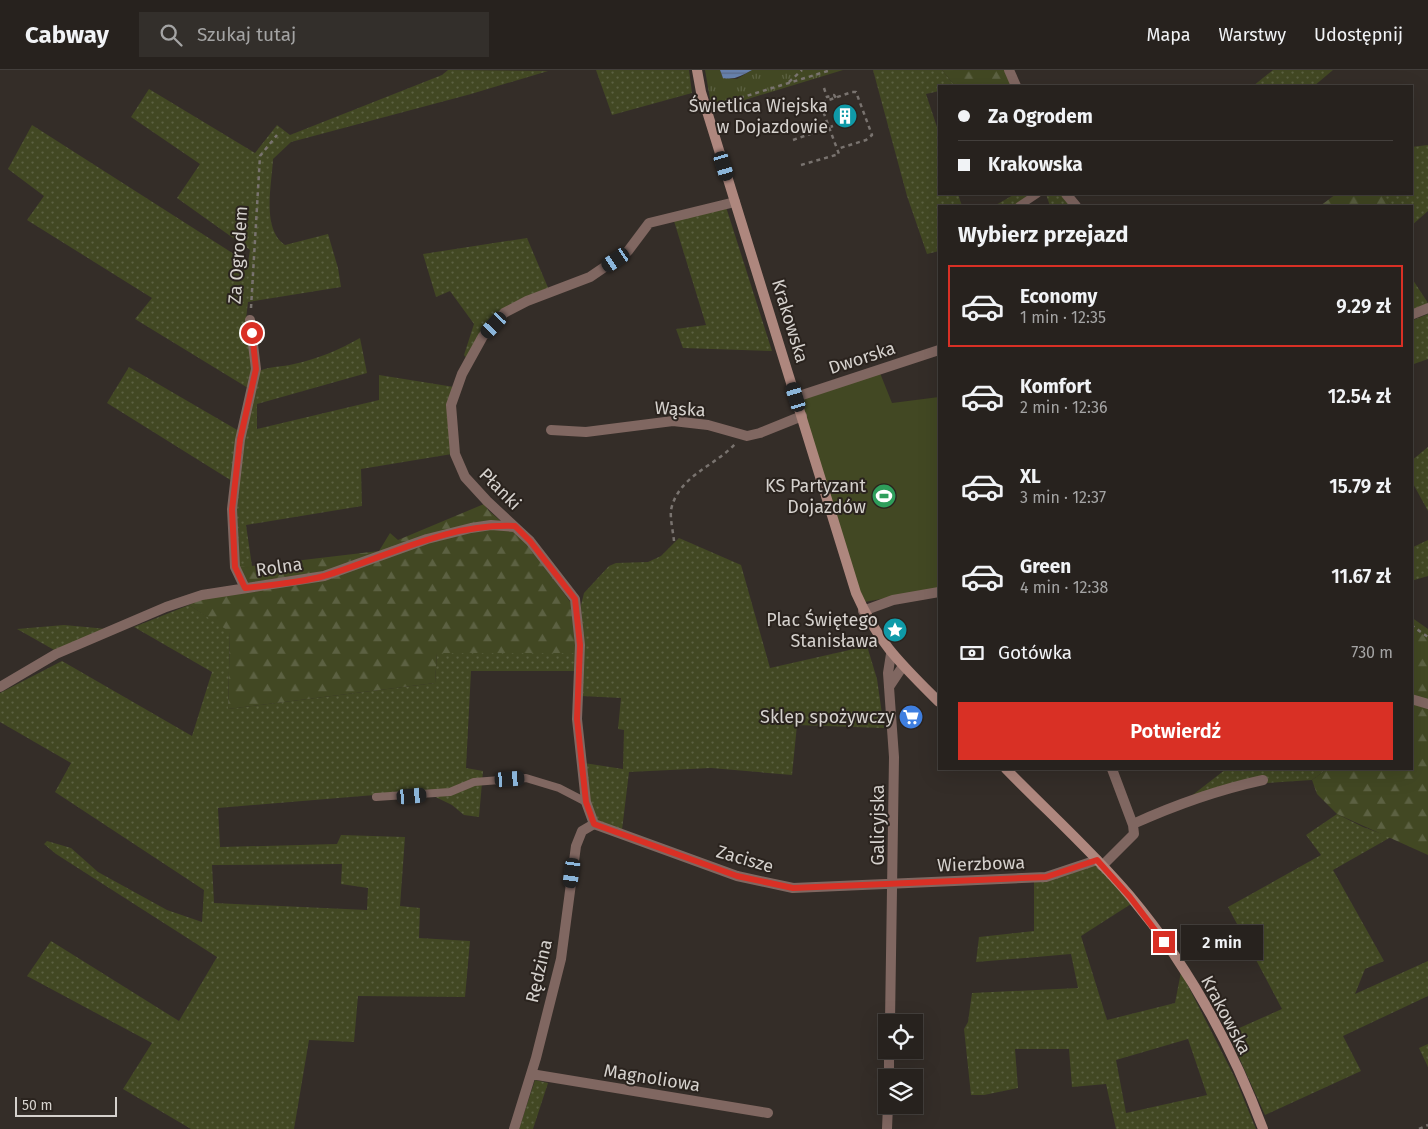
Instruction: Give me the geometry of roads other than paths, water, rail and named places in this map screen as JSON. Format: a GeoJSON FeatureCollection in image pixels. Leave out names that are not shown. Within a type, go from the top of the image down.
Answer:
{"type":"FeatureCollection","features":[{"type":"Feature","properties":{"kind":"street","name":"Krakowska"},"geometry":{"type":"LineString","coordinates":[[698,70],[706,108],[856,593],[876,634],[891,654],[938,701]]}},
{"type":"Feature","properties":{"kind":"street"},"geometry":{"type":"LineString","coordinates":[[1009,70],[1016,85]]}},
{"type":"Feature","properties":{"kind":"street"},"geometry":{"type":"LineString","coordinates":[[1067,195],[1075,205]]}},
{"type":"Feature","properties":{"kind":"street","name":"Płanki"},"geometry":{"type":"LineString","coordinates":[[594,824],[586,802],[577,719],[580,645],[575,599],[530,541],[487,501],[465,477],[455,454],[451,405],[462,374],[483,336],[504,313],[527,301],[590,277],[628,251],[649,223],[735,202]]}},
{"type":"Feature","properties":{"kind":"street"},"geometry":{"type":"LineString","coordinates":[[1413,314],[1428,308]]}},
{"type":"Feature","properties":{"kind":"street","name":"Za Ogrodem"},"geometry":{"type":"LineString","coordinates":[[245,588],[235,567],[232,510],[240,440],[256,369],[250,320]]}},
{"type":"Feature","properties":{"kind":"street","name":"Dworska"},"geometry":{"type":"LineString","coordinates":[[796,397],[938,350]]}},
{"type":"Feature","properties":{"kind":"street","name":"Wąska"},"geometry":{"type":"LineString","coordinates":[[551,430],[586,432],[673,421],[708,425],[743,436],[760,433],[802,416]]}},
{"type":"Feature","properties":{"kind":"street","name":"Rolna"},"geometry":{"type":"LineString","coordinates":[[0,687],[56,654],[166,607],[202,596],[324,576],[427,539],[471,528],[491,525],[515,526]]}},
{"type":"Feature","properties":{"kind":"street"},"geometry":{"type":"LineString","coordinates":[[864,611],[893,600],[938,592]]}},
{"type":"Feature","properties":{"kind":"street","name":"Galicyjska"},"geometry":{"type":"LineString","coordinates":[[890,1014],[894,883],[894,757],[888,687],[891,654]]}},
{"type":"Feature","properties":{"kind":"street"},"geometry":{"type":"LineString","coordinates":[[888,687],[903,666]]}},
{"type":"Feature","properties":{"kind":"street"},"geometry":{"type":"LineString","coordinates":[[1413,700],[1428,704]]}},
{"type":"Feature","properties":{"kind":"street","name":"Krakowska"},"geometry":{"type":"LineString","coordinates":[[1007,770],[1130,897],[1175,956],[1221,1034],[1263,1129]]}},
{"type":"Feature","properties":{"kind":"street"},"geometry":{"type":"LineString","coordinates":[[1099,863],[1134,834],[1133,824],[1112,770]]}},
{"type":"Feature","properties":{"kind":"street"},"geometry":{"type":"LineString","coordinates":[[1133,824],[1211,794],[1263,780]]}},
{"type":"Feature","properties":{"kind":"street","name":"Zacisze"},"geometry":{"type":"LineString","coordinates":[[594,824],[737,876],[793,888],[894,883]]}},
{"type":"Feature","properties":{"kind":"street","name":"Rędzina"},"geometry":{"type":"LineString","coordinates":[[514,1129],[531,1074],[561,959],[576,846],[582,831],[594,824]]}},
{"type":"Feature","properties":{"kind":"street","name":"Wierzbowa"},"geometry":{"type":"LineString","coordinates":[[894,883],[1046,877],[1099,863]]}},
{"type":"Feature","properties":{"kind":"street","name":"Magnoliowa"},"geometry":{"type":"LineString","coordinates":[[531,1074],[768,1113]]}},
{"type":"Feature","properties":{"kind":"street"},"geometry":{"type":"LineString","coordinates":[[887,1129],[888,1114]]}},
{"type":"Feature","properties":{"kind":"lane"},"geometry":{"type":"LineString","coordinates":[[1020,205],[1036,195]]}},
{"type":"Feature","properties":{"kind":"lane"},"geometry":{"type":"LineString","coordinates":[[376,797],[450,792],[474,782],[526,778],[559,788],[586,802]]}},
{"type":"Feature","properties":{"kind":"water"},"geometry":{"type":"Polygon","coordinates":[[[720,70],[752,70],[738,77],[723,78],[720,70]]]}},
{"type":"Feature","properties":{"kind":"place","name":"Świetlica Wiejska w Dojazdowie"},"geometry":{"type":"Point","coordinates":[845,116]}},
{"type":"Feature","properties":{"kind":"place","name":"KS Partyzant Dojazdów"},"geometry":{"type":"Point","coordinates":[884,496]}},
{"type":"Feature","properties":{"kind":"place","name":"Plac Świętego Stanisława"},"geometry":{"type":"Point","coordinates":[895,630]}},
{"type":"Feature","properties":{"kind":"place","name":"Sklep spożywczy"},"geometry":{"type":"Point","coordinates":[911,717]}}]}
